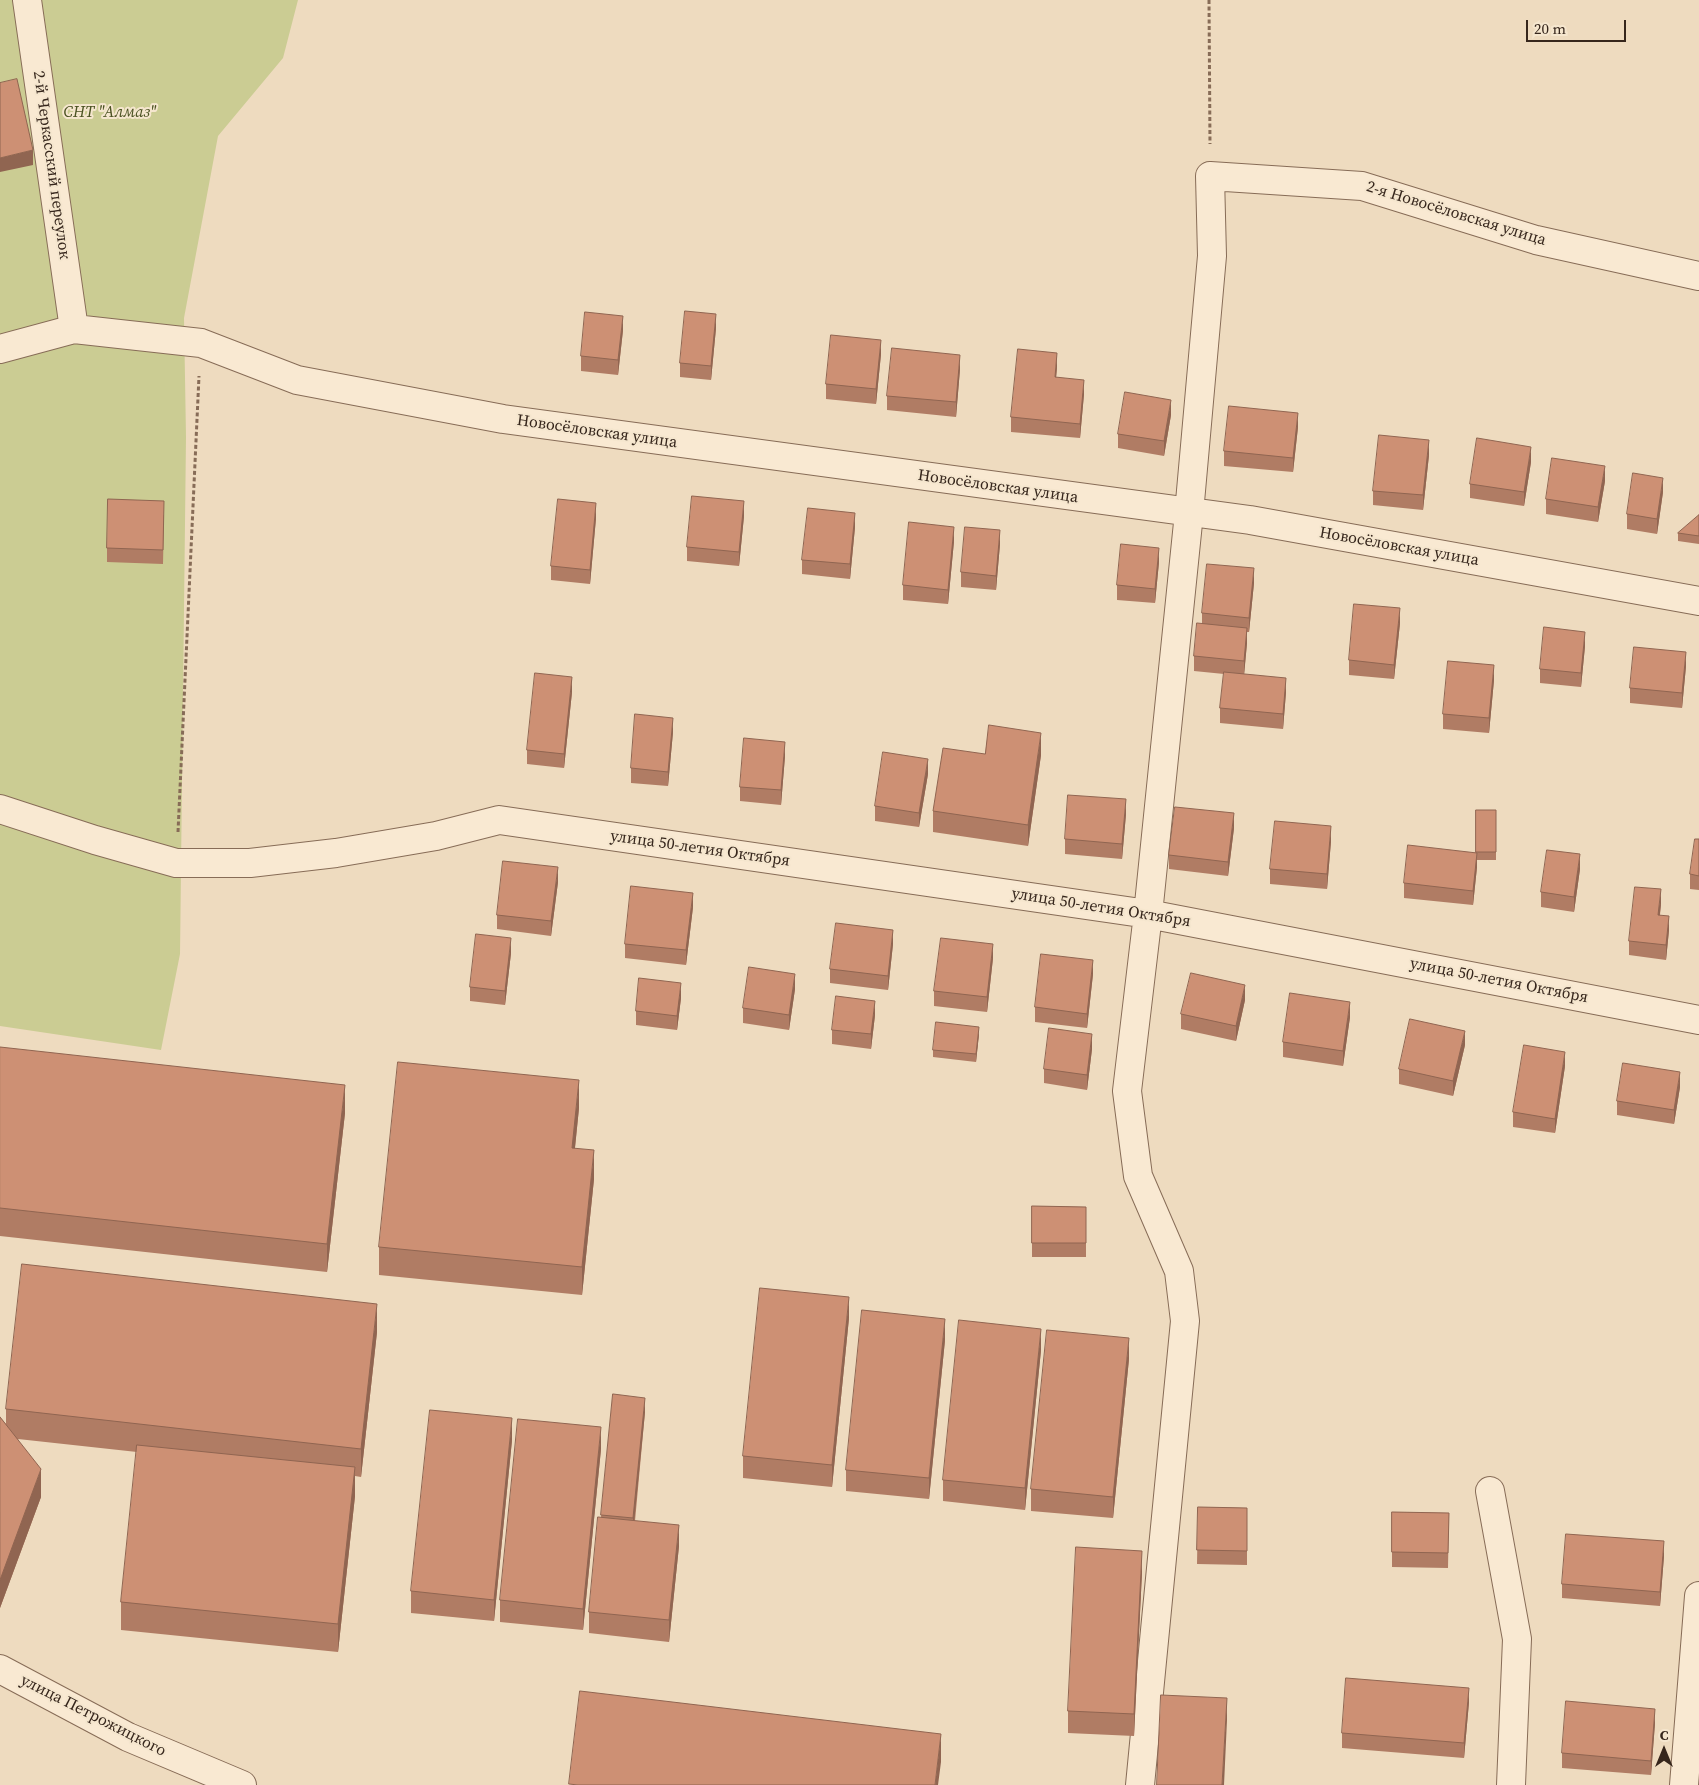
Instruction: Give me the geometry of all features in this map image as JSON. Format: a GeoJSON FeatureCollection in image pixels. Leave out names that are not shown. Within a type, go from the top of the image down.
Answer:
{"type":"FeatureCollection","features":[{"type":"Feature","properties":{"kind":"street","name":"2-й Черкасский переулок"},"geometry":{"type":"LineString","coordinates":[[28,0],[74,329]]}},
{"type":"Feature","properties":{"kind":"street"},"geometry":{"type":"LineString","coordinates":[[1140,1785],[1185,1321],[1179,1271],[1138,1176],[1127,1091],[1148,914],[1189,513],[1212,256],[1210,176]]}},
{"type":"Feature","properties":{"kind":"street","name":"2-я Новосёловская улица"},"geometry":{"type":"LineString","coordinates":[[1210,176],[1362,186],[1536,240],[1699,276]]}},
{"type":"Feature","properties":{"kind":"street","name":"Новосёловская улица"},"geometry":{"type":"LineString","coordinates":[[74,329],[201,343],[297,380],[503,419],[1250,520],[1699,601]]}},
{"type":"Feature","properties":{"kind":"street"},"geometry":{"type":"LineString","coordinates":[[0,348],[74,329]]}},
{"type":"Feature","properties":{"kind":"street"},"geometry":{"type":"LineString","coordinates":[[0,809],[95,840],[176,863]]}},
{"type":"Feature","properties":{"kind":"street","name":"улица 50-летия Октября"},"geometry":{"type":"LineString","coordinates":[[176,863],[250,863],[336,853],[436,836],[499,820],[1148,914],[1699,1020]]}},
{"type":"Feature","properties":{"kind":"street"},"geometry":{"type":"LineString","coordinates":[[1490,1491],[1517,1639],[1511,1785]]}},
{"type":"Feature","properties":{"kind":"street"},"geometry":{"type":"LineString","coordinates":[[1684,1785],[1699,1596]]}},
{"type":"Feature","properties":{"kind":"street","name":"улица Петрожицкого"},"geometry":{"type":"LineString","coordinates":[[0,1669],[128,1737],[242,1785]]}},
{"type":"Feature","properties":{"kind":"path"},"geometry":{"type":"LineString","coordinates":[[1209,0],[1210,176]]}},
{"type":"Feature","properties":{"kind":"path"},"geometry":{"type":"LineString","coordinates":[[176,863],[201,343]]}},
{"type":"Feature","properties":{"kind":"green space","name":"СНТ \"Алмаз\""},"geometry":{"type":"Polygon","coordinates":[[[0,0],[298,0],[283,58],[218,136],[184,318],[186,437],[180,954],[161,1050],[0,1026],[0,0]]]}},
{"type":"Feature","properties":{"kind":"building"},"geometry":{"type":"Polygon","coordinates":[[[17,79],[33,150],[0,158],[0,83],[17,79]]]}},
{"type":"Feature","properties":{"kind":"building"},"geometry":{"type":"Polygon","coordinates":[[[685,311],[716,314],[711,366],[680,363],[685,311]]]}},
{"type":"Feature","properties":{"kind":"building"},"geometry":{"type":"Polygon","coordinates":[[[585,312],[623,316],[618,360],[581,356],[585,312]]]}},
{"type":"Feature","properties":{"kind":"building"},"geometry":{"type":"Polygon","coordinates":[[[831,335],[881,340],[876,389],[826,384],[831,335]]]}},
{"type":"Feature","properties":{"kind":"building"},"geometry":{"type":"Polygon","coordinates":[[[892,348],[960,355],[956,402],[887,396],[892,348]]]}},
{"type":"Feature","properties":{"kind":"building"},"geometry":{"type":"Polygon","coordinates":[[[1018,349],[1057,353],[1055,377],[1084,380],[1080,424],[1011,417],[1018,349]]]}},
{"type":"Feature","properties":{"kind":"building"},"geometry":{"type":"Polygon","coordinates":[[[1125,392],[1171,400],[1164,441],[1118,434],[1125,392]]]}},
{"type":"Feature","properties":{"kind":"building"},"geometry":{"type":"Polygon","coordinates":[[[1229,406],[1298,413],[1293,458],[1224,451],[1229,406]]]}},
{"type":"Feature","properties":{"kind":"building"},"geometry":{"type":"Polygon","coordinates":[[[1379,435],[1429,440],[1423,495],[1373,491],[1379,435]]]}},
{"type":"Feature","properties":{"kind":"building"},"geometry":{"type":"Polygon","coordinates":[[[1477,438],[1531,447],[1524,492],[1470,484],[1477,438]]]}},
{"type":"Feature","properties":{"kind":"building"},"geometry":{"type":"Polygon","coordinates":[[[1552,458],[1605,466],[1598,507],[1546,499],[1552,458]]]}},
{"type":"Feature","properties":{"kind":"building"},"geometry":{"type":"Polygon","coordinates":[[[1633,473],[1663,478],[1657,519],[1627,514],[1633,473]]]}},
{"type":"Feature","properties":{"kind":"building"},"geometry":{"type":"Polygon","coordinates":[[[692,496],[744,501],[739,552],[687,547],[692,496]]]}},
{"type":"Feature","properties":{"kind":"building"},"geometry":{"type":"Polygon","coordinates":[[[108,499],[164,501],[163,550],[107,548],[108,499]]]}},
{"type":"Feature","properties":{"kind":"building"},"geometry":{"type":"Polygon","coordinates":[[[558,499],[596,503],[590,570],[551,566],[558,499]]]}},
{"type":"Feature","properties":{"kind":"building"},"geometry":{"type":"Polygon","coordinates":[[[808,508],[855,513],[850,564],[802,560],[808,508]]]}},
{"type":"Feature","properties":{"kind":"building"},"geometry":{"type":"Polygon","coordinates":[[[1699,515],[1699,536],[1678,533],[1699,515]]]}},
{"type":"Feature","properties":{"kind":"building"},"geometry":{"type":"Polygon","coordinates":[[[909,522],[954,527],[948,590],[903,585],[909,522]]]}},
{"type":"Feature","properties":{"kind":"building"},"geometry":{"type":"Polygon","coordinates":[[[965,527],[1000,530],[996,576],[961,572],[965,527]]]}},
{"type":"Feature","properties":{"kind":"building"},"geometry":{"type":"Polygon","coordinates":[[[1121,544],[1159,548],[1155,589],[1117,585],[1121,544]]]}},
{"type":"Feature","properties":{"kind":"building"},"geometry":{"type":"Polygon","coordinates":[[[1207,564],[1254,568],[1249,618],[1202,613],[1207,564]]]}},
{"type":"Feature","properties":{"kind":"building"},"geometry":{"type":"Polygon","coordinates":[[[1354,604],[1400,608],[1394,665],[1349,660],[1354,604]]]}},
{"type":"Feature","properties":{"kind":"building"},"geometry":{"type":"Polygon","coordinates":[[[1197,623],[1247,628],[1244,661],[1194,656],[1197,623]]]}},
{"type":"Feature","properties":{"kind":"building"},"geometry":{"type":"Polygon","coordinates":[[[1544,627],[1585,632],[1581,673],[1540,669],[1544,627]]]}},
{"type":"Feature","properties":{"kind":"building"},"geometry":{"type":"Polygon","coordinates":[[[1634,647],[1686,652],[1682,693],[1630,688],[1634,647]]]}},
{"type":"Feature","properties":{"kind":"building"},"geometry":{"type":"Polygon","coordinates":[[[1448,661],[1494,665],[1489,718],[1443,714],[1448,661]]]}},
{"type":"Feature","properties":{"kind":"building"},"geometry":{"type":"Polygon","coordinates":[[[1224,672],[1286,678],[1283,714],[1220,708],[1224,672]]]}},
{"type":"Feature","properties":{"kind":"building"},"geometry":{"type":"Polygon","coordinates":[[[535,673],[572,677],[564,754],[527,750],[535,673]]]}},
{"type":"Feature","properties":{"kind":"building"},"geometry":{"type":"Polygon","coordinates":[[[635,714],[673,718],[668,772],[631,768],[635,714]]]}},
{"type":"Feature","properties":{"kind":"building"},"geometry":{"type":"Polygon","coordinates":[[[989,725],[1041,733],[1028,825],[933,811],[943,748],[985,754],[989,725]]]}},
{"type":"Feature","properties":{"kind":"building"},"geometry":{"type":"Polygon","coordinates":[[[744,738],[785,742],[781,790],[740,787],[744,738]]]}},
{"type":"Feature","properties":{"kind":"building"},"geometry":{"type":"Polygon","coordinates":[[[883,752],[928,759],[919,813],[875,806],[883,752]]]}},
{"type":"Feature","properties":{"kind":"building"},"geometry":{"type":"Polygon","coordinates":[[[1068,795],[1126,799],[1122,844],[1065,839],[1068,795]]]}},
{"type":"Feature","properties":{"kind":"building"},"geometry":{"type":"Polygon","coordinates":[[[1175,807],[1234,813],[1228,862],[1169,855],[1175,807]]]}},
{"type":"Feature","properties":{"kind":"building"},"geometry":{"type":"Polygon","coordinates":[[[1476,810],[1496,810],[1496,852],[1476,852],[1476,810]]]}},
{"type":"Feature","properties":{"kind":"building"},"geometry":{"type":"Polygon","coordinates":[[[1275,821],[1331,826],[1327,874],[1270,869],[1275,821]]]}},
{"type":"Feature","properties":{"kind":"building"},"geometry":{"type":"Polygon","coordinates":[[[1695,839],[1699,839],[1699,876],[1690,874],[1695,839]]]}},
{"type":"Feature","properties":{"kind":"building"},"geometry":{"type":"Polygon","coordinates":[[[1408,845],[1477,853],[1473,891],[1404,883],[1408,845]]]}},
{"type":"Feature","properties":{"kind":"building"},"geometry":{"type":"Polygon","coordinates":[[[1547,850],[1580,854],[1574,897],[1541,892],[1547,850]]]}},
{"type":"Feature","properties":{"kind":"building"},"geometry":{"type":"Polygon","coordinates":[[[503,861],[558,867],[551,921],[497,915],[503,861]]]}},
{"type":"Feature","properties":{"kind":"building"},"geometry":{"type":"Polygon","coordinates":[[[631,886],[693,893],[686,950],[625,944],[631,886]]]}},
{"type":"Feature","properties":{"kind":"building"},"geometry":{"type":"Polygon","coordinates":[[[1635,887],[1661,889],[1658,915],[1669,916],[1666,945],[1629,941],[1635,887]]]}},
{"type":"Feature","properties":{"kind":"building"},"geometry":{"type":"Polygon","coordinates":[[[836,923],[893,930],[888,976],[830,969],[836,923]]]}},
{"type":"Feature","properties":{"kind":"building"},"geometry":{"type":"Polygon","coordinates":[[[476,934],[511,938],[505,991],[470,987],[476,934]]]}},
{"type":"Feature","properties":{"kind":"building"},"geometry":{"type":"Polygon","coordinates":[[[941,938],[993,944],[987,997],[934,991],[941,938]]]}},
{"type":"Feature","properties":{"kind":"building"},"geometry":{"type":"Polygon","coordinates":[[[1041,954],[1093,960],[1087,1014],[1035,1007],[1041,954]]]}},
{"type":"Feature","properties":{"kind":"building"},"geometry":{"type":"Polygon","coordinates":[[[749,967],[795,974],[789,1015],[743,1008],[749,967]]]}},
{"type":"Feature","properties":{"kind":"building"},"geometry":{"type":"Polygon","coordinates":[[[1191,973],[1245,985],[1236,1026],[1181,1014],[1191,973]]]}},
{"type":"Feature","properties":{"kind":"building"},"geometry":{"type":"Polygon","coordinates":[[[639,978],[681,983],[677,1016],[636,1011],[639,978]]]}},
{"type":"Feature","properties":{"kind":"building"},"geometry":{"type":"Polygon","coordinates":[[[1290,993],[1350,1002],[1343,1051],[1283,1042],[1290,993]]]}},
{"type":"Feature","properties":{"kind":"building"},"geometry":{"type":"Polygon","coordinates":[[[836,996],[875,1001],[871,1034],[832,1030],[836,996]]]}},
{"type":"Feature","properties":{"kind":"building"},"geometry":{"type":"Polygon","coordinates":[[[1410,1019],[1465,1031],[1453,1081],[1399,1069],[1410,1019]]]}},
{"type":"Feature","properties":{"kind":"building"},"geometry":{"type":"Polygon","coordinates":[[[936,1022],[979,1027],[976,1054],[933,1050],[936,1022]]]}},
{"type":"Feature","properties":{"kind":"building"},"geometry":{"type":"Polygon","coordinates":[[[1049,1028],[1092,1034],[1087,1075],[1044,1069],[1049,1028]]]}},
{"type":"Feature","properties":{"kind":"building"},"geometry":{"type":"Polygon","coordinates":[[[1524,1045],[1565,1052],[1555,1119],[1513,1112],[1524,1045]]]}},
{"type":"Feature","properties":{"kind":"building"},"geometry":{"type":"Polygon","coordinates":[[[0,1047],[345,1085],[327,1244],[0,1208],[0,1047]]]}},
{"type":"Feature","properties":{"kind":"building"},"geometry":{"type":"Polygon","coordinates":[[[398,1062],[579,1080],[572,1148],[594,1150],[582,1267],[379,1247],[398,1062]]]}},
{"type":"Feature","properties":{"kind":"building"},"geometry":{"type":"Polygon","coordinates":[[[1623,1063],[1680,1072],[1674,1110],[1617,1101],[1623,1063]]]}},
{"type":"Feature","properties":{"kind":"building"},"geometry":{"type":"Polygon","coordinates":[[[1032,1206],[1086,1207],[1086,1243],[1032,1243],[1032,1206]]]}},
{"type":"Feature","properties":{"kind":"building"},"geometry":{"type":"Polygon","coordinates":[[[22,1264],[377,1304],[361,1449],[6,1409],[22,1264]]]}},
{"type":"Feature","properties":{"kind":"building"},"geometry":{"type":"Polygon","coordinates":[[[760,1288],[849,1297],[832,1465],[743,1456],[760,1288]]]}},
{"type":"Feature","properties":{"kind":"building"},"geometry":{"type":"Polygon","coordinates":[[[862,1310],[945,1319],[929,1478],[846,1470],[862,1310]]]}},
{"type":"Feature","properties":{"kind":"building"},"geometry":{"type":"Polygon","coordinates":[[[959,1320],[1041,1329],[1025,1488],[943,1480],[959,1320]]]}},
{"type":"Feature","properties":{"kind":"building"},"geometry":{"type":"Polygon","coordinates":[[[1047,1330],[1129,1338],[1113,1497],[1031,1489],[1047,1330]]]}},
{"type":"Feature","properties":{"kind":"building"},"geometry":{"type":"Polygon","coordinates":[[[613,1394],[645,1398],[633,1518],[601,1515],[613,1394]]]}},
{"type":"Feature","properties":{"kind":"building"},"geometry":{"type":"Polygon","coordinates":[[[430,1410],[512,1418],[494,1600],[411,1591],[430,1410]]]}},
{"type":"Feature","properties":{"kind":"building"},"geometry":{"type":"Polygon","coordinates":[[[0,1417],[41,1469],[0,1580],[0,1417]]]}},
{"type":"Feature","properties":{"kind":"building"},"geometry":{"type":"Polygon","coordinates":[[[518,1419],[601,1427],[583,1609],[500,1600],[518,1419]]]}},
{"type":"Feature","properties":{"kind":"building"},"geometry":{"type":"Polygon","coordinates":[[[137,1445],[355,1467],[338,1624],[121,1602],[137,1445]]]}},
{"type":"Feature","properties":{"kind":"building"},"geometry":{"type":"Polygon","coordinates":[[[1198,1507],[1247,1508],[1247,1551],[1197,1550],[1198,1507]]]}},
{"type":"Feature","properties":{"kind":"building"},"geometry":{"type":"Polygon","coordinates":[[[1392,1512],[1449,1513],[1448,1553],[1392,1552],[1392,1512]]]}},
{"type":"Feature","properties":{"kind":"building"},"geometry":{"type":"Polygon","coordinates":[[[598,1517],[679,1525],[669,1620],[589,1612],[598,1517]]]}},
{"type":"Feature","properties":{"kind":"building"},"geometry":{"type":"Polygon","coordinates":[[[1566,1534],[1664,1541],[1660,1592],[1562,1584],[1566,1534]]]}},
{"type":"Feature","properties":{"kind":"building"},"geometry":{"type":"Polygon","coordinates":[[[1076,1547],[1142,1551],[1134,1714],[1068,1711],[1076,1547]]]}},
{"type":"Feature","properties":{"kind":"building"},"geometry":{"type":"Polygon","coordinates":[[[1346,1678],[1469,1688],[1464,1743],[1342,1733],[1346,1678]]]}},
{"type":"Feature","properties":{"kind":"building"},"geometry":{"type":"Polygon","coordinates":[[[580,1691],[941,1734],[935,1785],[569,1784],[580,1691]]]}},
{"type":"Feature","properties":{"kind":"building"},"geometry":{"type":"Polygon","coordinates":[[[1161,1695],[1227,1698],[1222,1785],[1157,1785],[1161,1695]]]}},
{"type":"Feature","properties":{"kind":"building"},"geometry":{"type":"Polygon","coordinates":[[[1566,1701],[1655,1709],[1651,1761],[1562,1753],[1566,1701]]]}}]}
